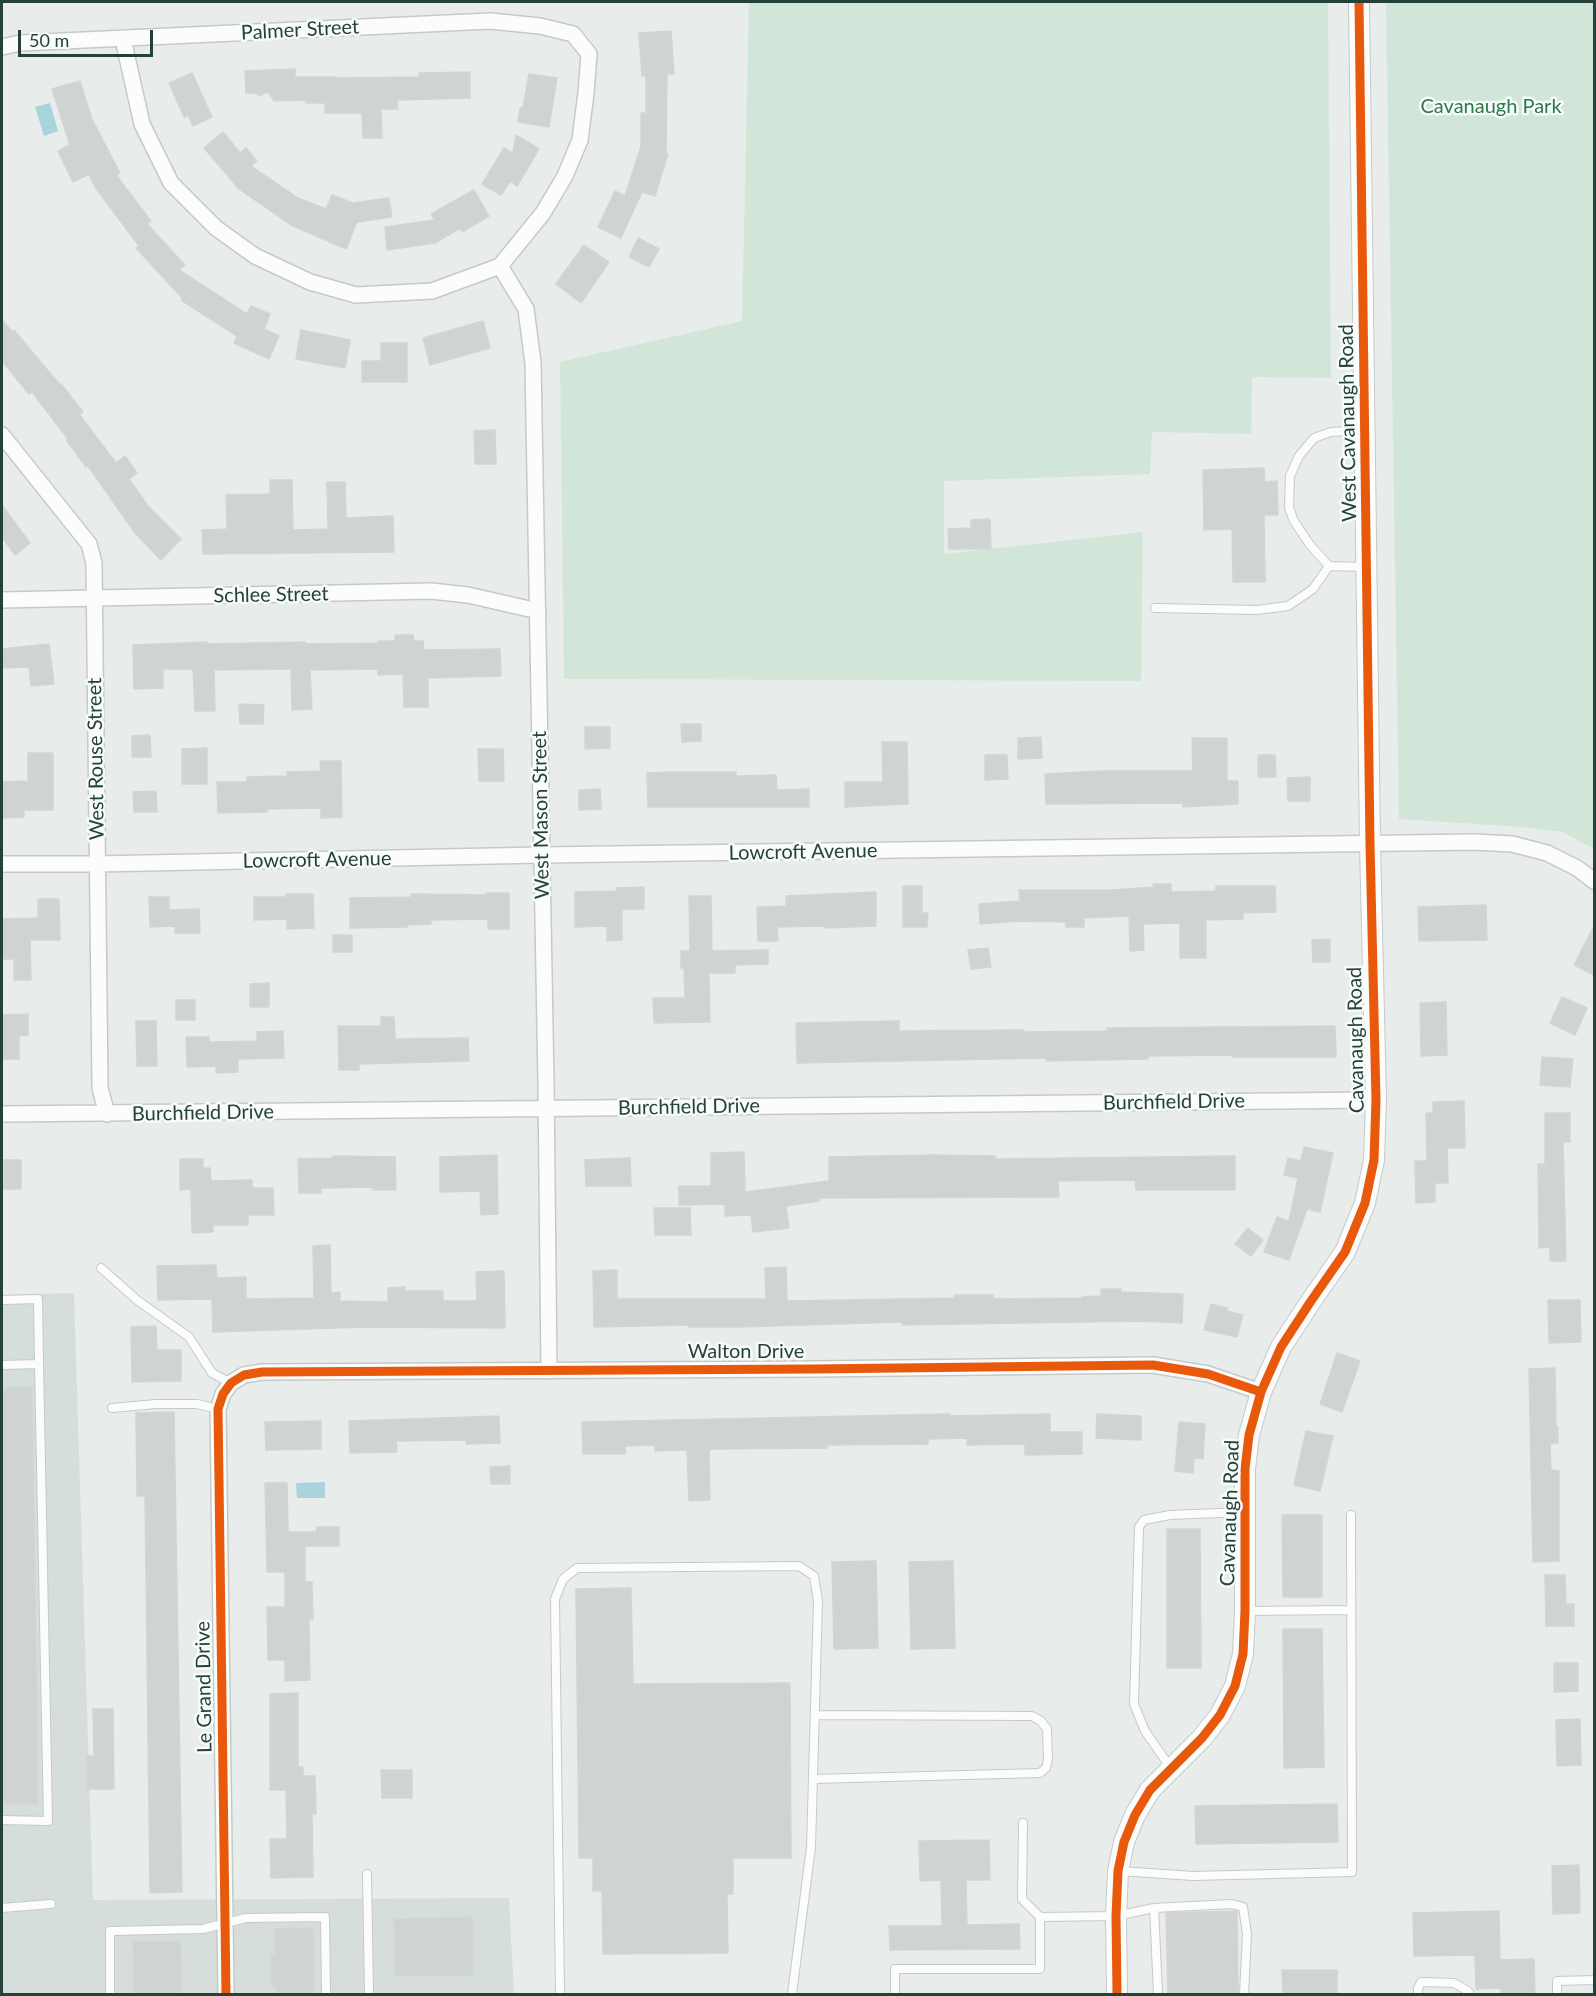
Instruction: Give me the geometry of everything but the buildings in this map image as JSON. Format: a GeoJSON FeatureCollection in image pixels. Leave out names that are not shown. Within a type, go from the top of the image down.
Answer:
{"type":"FeatureCollection","features":[{"type":"Feature","properties":{"kind":"street","name":"West Cavanaugh Road"},"geometry":{"type":"LineString","coordinates":[[1359,2],[1370,844]]}},
{"type":"Feature","properties":{"kind":"street","name":"Palmer Street"},"geometry":{"type":"LineString","coordinates":[[2,47],[20,43],[490,21],[540,26],[573,34],[589,54],[580,140],[565,176],[543,213],[500,266]]}},
{"type":"Feature","properties":{"kind":"street"},"geometry":{"type":"LineString","coordinates":[[123,39],[142,124],[171,183],[216,228],[255,256],[310,282],[356,295],[432,291],[500,266]]}},
{"type":"Feature","properties":{"kind":"street","name":"West Mason Street"},"geometry":{"type":"LineString","coordinates":[[500,266],[526,309],[533,363],[549,1371]]}},
{"type":"Feature","properties":{"kind":"street","name":"West Rouse Street"},"geometry":{"type":"LineString","coordinates":[[2,435],[89,544],[94,563],[100,1088],[107,1114]]}},
{"type":"Feature","properties":{"kind":"street","name":"Schlee Street"},"geometry":{"type":"LineString","coordinates":[[2,600],[431,591],[468,595],[538,611]]}},
{"type":"Feature","properties":{"kind":"street","name":"Lowcroft Avenue"},"geometry":{"type":"LineString","coordinates":[[2,864],[1474,842],[1512,844],[1547,853],[1577,868],[1594,881]]}},
{"type":"Feature","properties":{"kind":"street","name":"Cavanaugh Road"},"geometry":{"type":"LineString","coordinates":[[1117,1995],[1118,1871],[1124,1842],[1135,1815],[1150,1790],[1202,1738],[1220,1715],[1235,1686],[1243,1654],[1245,1469],[1249,1435],[1261,1392],[1281,1347],[1345,1252],[1365,1203],[1374,1160],[1376,1100],[1370,844]]}},
{"type":"Feature","properties":{"kind":"street","name":"Burchfield Drive"},"geometry":{"type":"LineString","coordinates":[[2,1114],[1376,1100]]}},
{"type":"Feature","properties":{"kind":"street","name":"Walton Drive"},"geometry":{"type":"LineString","coordinates":[[231,1383],[244,1375],[262,1372],[1153,1365],[1208,1374],[1261,1392]]}},
{"type":"Feature","properties":{"kind":"street","name":"Le Grand Drive"},"geometry":{"type":"LineString","coordinates":[[226,1995],[218,1409],[231,1383]]}},
{"type":"Feature","properties":{"kind":"lane"},"geometry":{"type":"LineString","coordinates":[[1366,430],[1331,432],[1314,438],[1299,456],[1290,476],[1289,508],[1294,521],[1310,545],[1329,566],[1368,567]]}},
{"type":"Feature","properties":{"kind":"lane"},"geometry":{"type":"LineString","coordinates":[[1155,608],[1257,610],[1288,606],[1313,589],[1329,566]]}},
{"type":"Feature","properties":{"kind":"lane"},"geometry":{"type":"LineString","coordinates":[[101,1268],[137,1300],[189,1338],[212,1373],[231,1383]]}},
{"type":"Feature","properties":{"kind":"lane"},"geometry":{"type":"LineString","coordinates":[[2,1299],[38,1299],[48,1821],[2,1820]]}},
{"type":"Feature","properties":{"kind":"lane"},"geometry":{"type":"LineString","coordinates":[[2,1365],[39,1364]]}},
{"type":"Feature","properties":{"kind":"lane"},"geometry":{"type":"LineString","coordinates":[[112,1408],[156,1404],[197,1404],[218,1409]]}},
{"type":"Feature","properties":{"kind":"lane"},"geometry":{"type":"LineString","coordinates":[[1171,1768],[1145,1731],[1134,1704],[1139,1527],[1144,1520],[1170,1515],[1244,1512]]}},
{"type":"Feature","properties":{"kind":"lane"},"geometry":{"type":"LineString","coordinates":[[1118,1871],[1193,1876],[1352,1872],[1351,1515]]}},
{"type":"Feature","properties":{"kind":"lane"},"geometry":{"type":"LineString","coordinates":[[560,1995],[555,1599],[562,1579],[577,1568],[799,1566],[814,1576],[818,1601],[811,1847],[792,1995]]}},
{"type":"Feature","properties":{"kind":"lane"},"geometry":{"type":"LineString","coordinates":[[1245,1611],[1351,1610]]}},
{"type":"Feature","properties":{"kind":"lane"},"geometry":{"type":"LineString","coordinates":[[813,1779],[1040,1773],[1046,1768],[1048,1759],[1047,1729],[1041,1721],[1032,1716],[815,1715]]}},
{"type":"Feature","properties":{"kind":"lane"},"geometry":{"type":"LineString","coordinates":[[895,1995],[895,1969],[1040,1969],[1040,1917],[1022,1899],[1023,1823]]}},
{"type":"Feature","properties":{"kind":"lane"},"geometry":{"type":"LineString","coordinates":[[367,1874],[369,1995]]}},
{"type":"Feature","properties":{"kind":"lane"},"geometry":{"type":"LineString","coordinates":[[2,1908],[51,1904]]}},
{"type":"Feature","properties":{"kind":"lane"},"geometry":{"type":"LineString","coordinates":[[1040,1917],[1116,1916],[1154,1908],[1232,1904],[1243,1907],[1247,1934],[1244,1995]]}},
{"type":"Feature","properties":{"kind":"lane"},"geometry":{"type":"LineString","coordinates":[[1154,1908],[1158,1995]]}},
{"type":"Feature","properties":{"kind":"lane"},"geometry":{"type":"LineString","coordinates":[[110,1995],[110,1931],[203,1929],[246,1918],[326,1917],[326,1995]]}},
{"type":"Feature","properties":{"kind":"lane"},"geometry":{"type":"LineString","coordinates":[[1557,1995],[1557,1981],[1594,1980]]}},
{"type":"Feature","properties":{"kind":"lane"},"geometry":{"type":"LineString","coordinates":[[1418,1995],[1421,1982],[1454,1983],[1468,1991],[1470,1995]]}},
{"type":"Feature","properties":{"kind":"shaded area"},"geometry":{"type":"Polygon","coordinates":[[[74,1293],[93,1900],[509,1898],[514,1994],[2,1994],[2,1295],[74,1293]]]}},
{"type":"Feature","properties":{"kind":"green space"},"geometry":{"type":"Polygon","coordinates":[[[749,2],[1328,2],[1331,378],[1252,377],[1251,434],[1152,432],[1150,474],[944,481],[944,554],[1143,532],[1141,681],[564,679],[560,362],[742,321],[749,2]]]}},
{"type":"Feature","properties":{"kind":"green space","name":"Cavanaugh Park"},"geometry":{"type":"Polygon","coordinates":[[[1386,2],[1594,2],[1594,849],[1563,832],[1399,819],[1386,2]]]}},
{"type":"Feature","properties":{"kind":"water"},"geometry":{"type":"Polygon","coordinates":[[[50,103],[58,131],[44,136],[35,107],[50,103]]]}},
{"type":"Feature","properties":{"kind":"water"},"geometry":{"type":"Polygon","coordinates":[[[325,1482],[325,1498],[297,1498],[296,1483],[325,1482]]]}},
{"type":"Feature","properties":{"kind":"cycle path"},"geometry":{"type":"LineString","coordinates":[[1117,1994],[1118,1871],[1124,1842],[1135,1815],[1150,1790],[1202,1738],[1220,1715],[1235,1686],[1243,1654],[1245,1469],[1249,1435],[1261,1392],[1281,1347],[1345,1252],[1365,1203],[1374,1160],[1376,1100],[1370,844],[1359,2]]}},
{"type":"Feature","properties":{"kind":"cycle path"},"geometry":{"type":"LineString","coordinates":[[226,1994],[218,1409],[223,1394],[231,1383],[244,1375],[262,1372],[1153,1365],[1208,1374],[1261,1392]]}}]}
